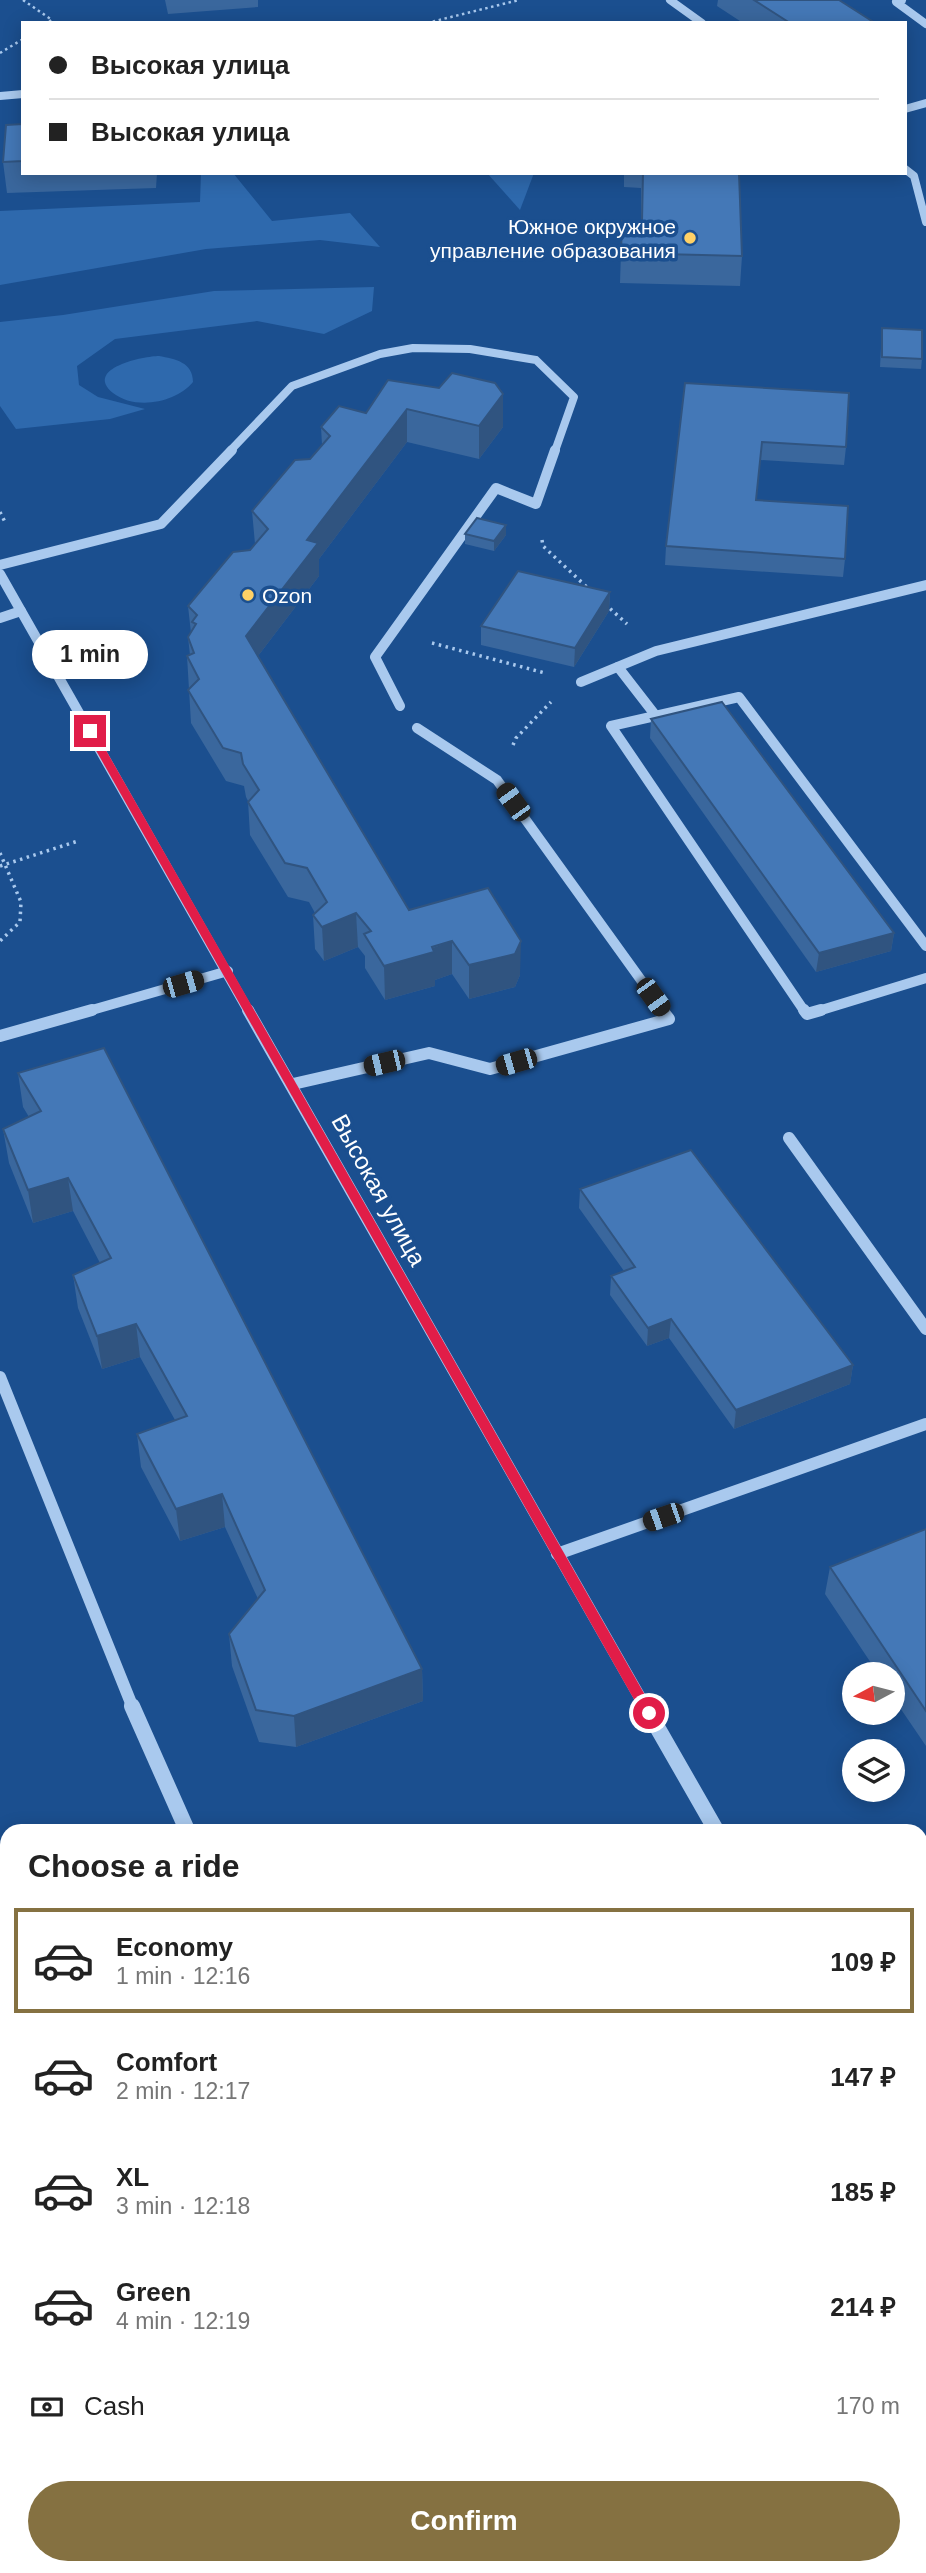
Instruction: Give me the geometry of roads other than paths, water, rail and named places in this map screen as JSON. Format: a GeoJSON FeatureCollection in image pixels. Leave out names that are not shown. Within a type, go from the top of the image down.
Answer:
{"type":"FeatureCollection","features":[{"type":"Feature","properties":{"kind":"street"},"geometry":{"type":"LineString","coordinates":[[670,0],[699,21]]}},
{"type":"Feature","properties":{"kind":"street"},"geometry":{"type":"LineString","coordinates":[[902,0],[896,2],[926,24]]}},
{"type":"Feature","properties":{"kind":"street"},"geometry":{"type":"LineString","coordinates":[[0,96],[21,94]]}},
{"type":"Feature","properties":{"kind":"street"},"geometry":{"type":"LineString","coordinates":[[907,108],[926,103]]}},
{"type":"Feature","properties":{"kind":"street"},"geometry":{"type":"LineString","coordinates":[[907,171],[914,176],[926,222]]}},
{"type":"Feature","properties":{"kind":"street"},"geometry":{"type":"LineString","coordinates":[[0,565],[161,524],[292,386],[380,354],[413,348],[470,349],[536,360],[573,397],[536,505],[496,488],[375,657],[400,706]]}},
{"type":"Feature","properties":{"kind":"street","name":"Высокая улица"},"geometry":{"type":"LineString","coordinates":[[0,574],[293,1084],[709,1824]]}},
{"type":"Feature","properties":{"kind":"street"},"geometry":{"type":"LineString","coordinates":[[581,682],[656,651],[926,585]]}},
{"type":"Feature","properties":{"kind":"street"},"geometry":{"type":"LineString","coordinates":[[0,618],[21,611]]}},
{"type":"Feature","properties":{"kind":"street"},"geometry":{"type":"LineString","coordinates":[[618,667],[656,716]]}},
{"type":"Feature","properties":{"kind":"street"},"geometry":{"type":"LineString","coordinates":[[926,946],[739,697],[611,726],[807,1014],[926,978]]}},
{"type":"Feature","properties":{"kind":"street"},"geometry":{"type":"LineString","coordinates":[[293,1084],[429,1053],[490,1069],[669,1019],[497,780],[417,728]]}},
{"type":"Feature","properties":{"kind":"street"},"geometry":{"type":"LineString","coordinates":[[0,1036],[228,971]]}},
{"type":"Feature","properties":{"kind":"street"},"geometry":{"type":"LineString","coordinates":[[789,1138],[926,1329]]}},
{"type":"Feature","properties":{"kind":"street"},"geometry":{"type":"LineString","coordinates":[[0,1377],[119,1677],[184,1824]]}},
{"type":"Feature","properties":{"kind":"street"},"geometry":{"type":"LineString","coordinates":[[557,1555],[926,1424]]}},
{"type":"Feature","properties":{"kind":"place","name":"Южное окружное управление образования"},"geometry":{"type":"Point","coordinates":[690,238]}},
{"type":"Feature","properties":{"kind":"place","name":"Ozon"},"geometry":{"type":"Point","coordinates":[248,595]}}]}
